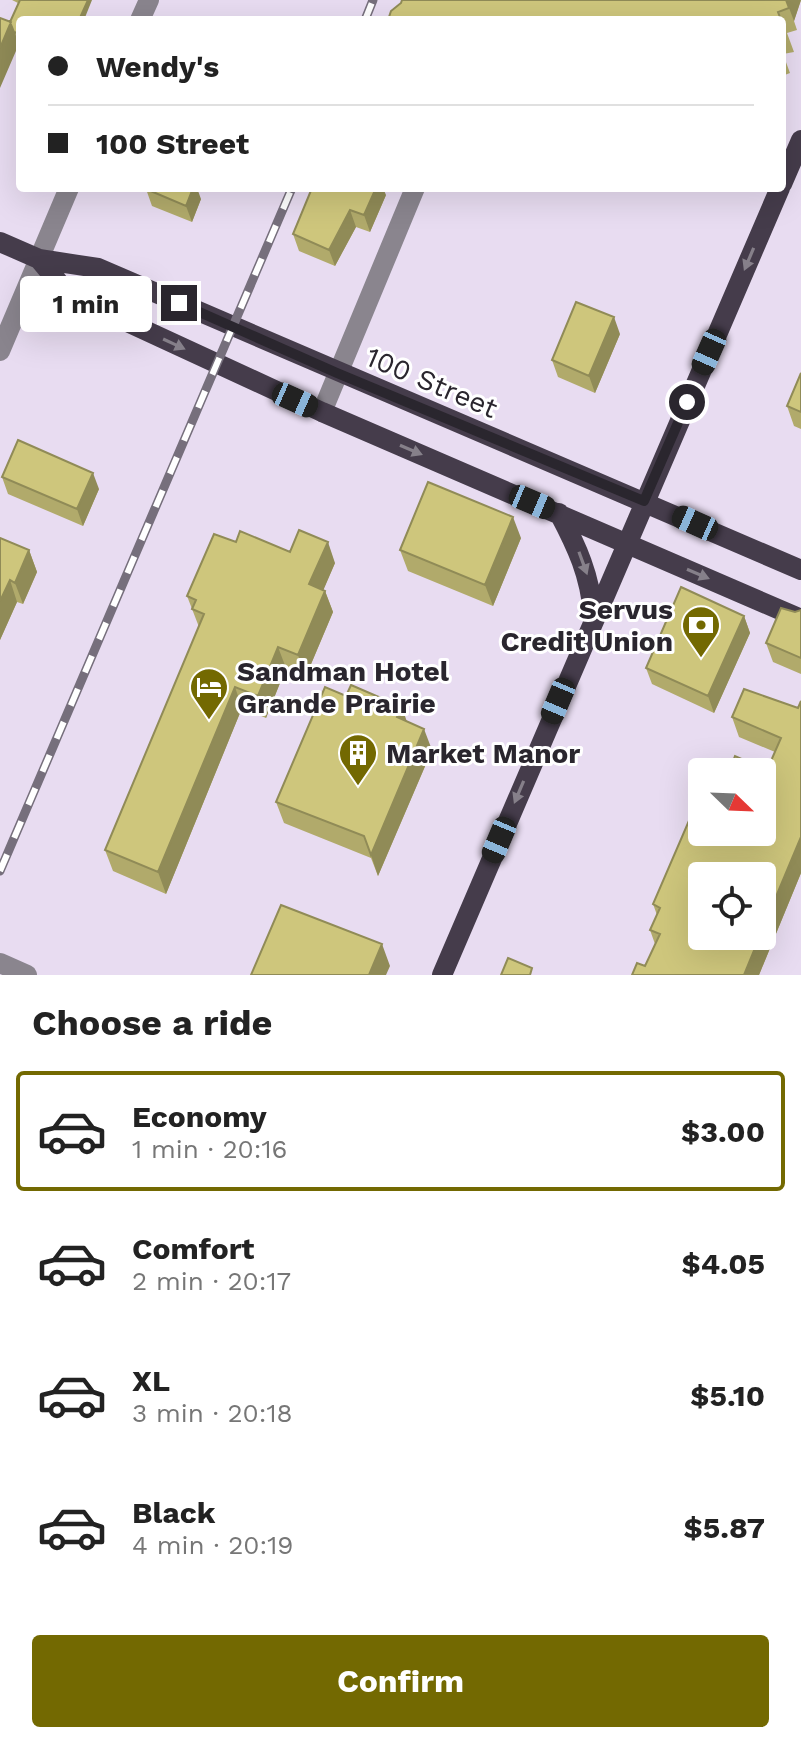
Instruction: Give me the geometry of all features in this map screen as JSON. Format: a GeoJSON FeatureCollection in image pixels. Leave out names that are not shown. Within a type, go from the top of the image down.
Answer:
{"type":"FeatureCollection","features":[{"type":"Feature","properties":{"kind":"main road"},"geometry":{"type":"LineString","coordinates":[[786,174],[801,140]]}},
{"type":"Feature","properties":{"kind":"main road"},"geometry":{"type":"LineString","coordinates":[[442,975],[778,192]]}},
{"type":"Feature","properties":{"kind":"main road","name":"100 Street"},"geometry":{"type":"LineString","coordinates":[[0,242],[39,259],[98,268],[801,570]]}},
{"type":"Feature","properties":{"kind":"main road","name":"100 Street"},"geometry":{"type":"LineString","coordinates":[[39,259],[64,289],[86,303],[322,412],[801,619]]}},
{"type":"Feature","properties":{"kind":"main road"},"geometry":{"type":"LineString","coordinates":[[559,513],[590,582],[594,618]]}},
{"type":"Feature","properties":{"kind":"street"},"geometry":{"type":"LineString","coordinates":[[0,351],[67,192]]}},
{"type":"Feature","properties":{"kind":"street"},"geometry":{"type":"LineString","coordinates":[[322,412],[413,192]]}},
{"type":"Feature","properties":{"kind":"street"},"geometry":{"type":"LineString","coordinates":[[0,963],[27,975]]}},
{"type":"Feature","properties":{"kind":"building"},"geometry":{"type":"Polygon","coordinates":[[[20,0],[88,0],[81,16],[16,16],[16,33],[10,22],[20,0]]]}},
{"type":"Feature","properties":{"kind":"building"},"geometry":{"type":"Polygon","coordinates":[[[402,0],[786,0],[789,8],[778,12],[780,16],[389,16],[402,0]]]}},
{"type":"Feature","properties":{"kind":"building"},"geometry":{"type":"Polygon","coordinates":[[[0,18],[11,22],[0,48],[0,18]]]}},
{"type":"Feature","properties":{"kind":"building"},"geometry":{"type":"Polygon","coordinates":[[[153,192],[191,192],[186,206],[153,192]]]}},
{"type":"Feature","properties":{"kind":"building"},"geometry":{"type":"Polygon","coordinates":[[[310,192],[374,192],[364,215],[350,210],[329,250],[293,234],[310,192]]]}},
{"type":"Feature","properties":{"kind":"building"},"geometry":{"type":"Polygon","coordinates":[[[576,302],[614,317],[589,376],[552,360],[576,302]]]}},
{"type":"Feature","properties":{"kind":"building"},"geometry":{"type":"Polygon","coordinates":[[[801,373],[801,412],[787,406],[801,373]]]}},
{"type":"Feature","properties":{"kind":"building"},"geometry":{"type":"Polygon","coordinates":[[[18,440],[93,473],[77,509],[2,477],[18,440]]]}},
{"type":"Feature","properties":{"kind":"building"},"geometry":{"type":"Polygon","coordinates":[[[428,482],[513,517],[485,585],[400,550],[428,482]]]}},
{"type":"Feature","properties":{"kind":"building","name":"Sandman Hotel Grande Prairie"},"geometry":{"type":"Polygon","coordinates":[[[299,530],[328,542],[309,584],[325,591],[298,655],[278,647],[258,696],[235,687],[158,872],[105,850],[204,614],[192,609],[196,600],[187,596],[214,534],[236,542],[240,531],[290,552],[299,530]]]}},
{"type":"Feature","properties":{"kind":"building"},"geometry":{"type":"Polygon","coordinates":[[[0,538],[29,550],[15,583],[10,580],[0,601],[0,538]]]}},
{"type":"Feature","properties":{"kind":"building","name":"Servus Credit Union"},"geometry":{"type":"Polygon","coordinates":[[[681,587],[744,616],[708,696],[646,668],[681,587]]]}},
{"type":"Feature","properties":{"kind":"building"},"geometry":{"type":"Polygon","coordinates":[[[781,608],[795,612],[801,610],[801,658],[766,643],[781,608]]]}},
{"type":"Feature","properties":{"kind":"building","name":"Market Manor"},"geometry":{"type":"Polygon","coordinates":[[[351,685],[402,707],[397,717],[424,729],[371,855],[364,836],[276,802],[325,687],[346,696],[351,685]]]}},
{"type":"Feature","properties":{"kind":"building"},"geometry":{"type":"Polygon","coordinates":[[[744,689],[798,708],[801,701],[801,837],[776,897],[776,862],[688,862],[688,950],[754,950],[744,975],[632,975],[637,963],[645,966],[660,934],[650,930],[660,908],[653,904],[688,823],[688,846],[776,846],[776,758],[772,758],[781,738],[732,717],[744,689]]]}},
{"type":"Feature","properties":{"kind":"building"},"geometry":{"type":"Polygon","coordinates":[[[281,905],[382,944],[369,975],[251,975],[281,905]]]}},
{"type":"Feature","properties":{"kind":"building"},"geometry":{"type":"Polygon","coordinates":[[[508,958],[532,968],[530,975],[501,975],[508,958]]]}},
{"type":"Feature","properties":{"kind":"railway"},"geometry":{"type":"LineString","coordinates":[[367,16],[373,0]]}},
{"type":"Feature","properties":{"kind":"railway"},"geometry":{"type":"LineString","coordinates":[[0,871],[290,192]]}},
{"type":"Feature","properties":{"kind":"place","name":"Servus Credit Union"},"geometry":{"type":"Point","coordinates":[701,659]}},
{"type":"Feature","properties":{"kind":"place","name":"Sandman Hotel Grande Prairie"},"geometry":{"type":"Point","coordinates":[209,721]}},
{"type":"Feature","properties":{"kind":"place","name":"Market Manor"},"geometry":{"type":"Point","coordinates":[358,787]}},
{"type":"Feature","properties":{"kind":"route"},"geometry":{"type":"LineString","coordinates":[[179,303],[337,373],[644,501],[687,402]]}}]}
